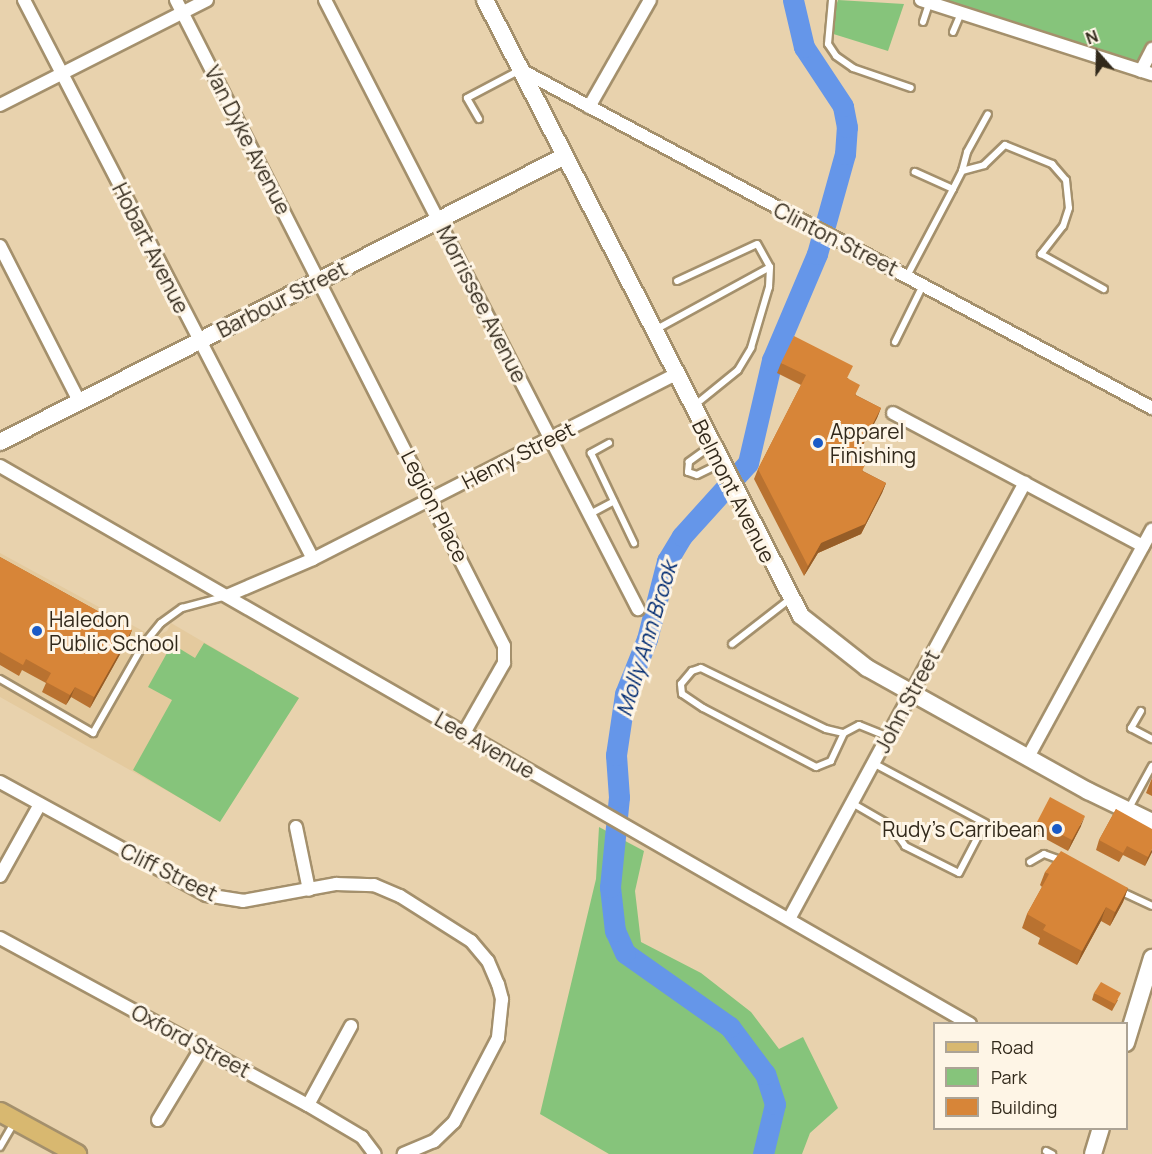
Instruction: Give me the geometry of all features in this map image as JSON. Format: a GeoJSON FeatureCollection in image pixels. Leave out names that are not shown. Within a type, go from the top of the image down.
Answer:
{"type":"FeatureCollection","features":[{"type":"Feature","properties":{"kind":"main road","name":"Belmont Avenue"},"geometry":{"type":"LineString","coordinates":[[485,0],[750,521],[801,616],[845,654],[1028,757],[1152,822]]}},
{"type":"Feature","properties":{"kind":"main road","name":"Barbour Street"},"geometry":{"type":"LineString","coordinates":[[0,442],[565,156]]}},
{"type":"Feature","properties":{"kind":"main road"},"geometry":{"type":"LineString","coordinates":[[1128,1036],[1152,958]]}},
{"type":"Feature","properties":{"kind":"main road"},"geometry":{"type":"LineString","coordinates":[[8,1116],[77,1154]]}},
{"type":"Feature","properties":{"kind":"main road"},"geometry":{"type":"LineString","coordinates":[[1093,1154],[1100,1130]]}},
{"type":"Feature","properties":{"kind":"street","name":"Hobart Avenue"},"geometry":{"type":"LineString","coordinates":[[24,0],[313,559]]}},
{"type":"Feature","properties":{"kind":"street","name":"Van Dyke Avenue"},"geometry":{"type":"LineString","coordinates":[[176,0],[319,280]]}},
{"type":"Feature","properties":{"kind":"street"},"geometry":{"type":"LineString","coordinates":[[0,105],[207,0]]}},
{"type":"Feature","properties":{"kind":"street","name":"Morrissee Avenue"},"geometry":{"type":"LineString","coordinates":[[325,0],[638,609]]}},
{"type":"Feature","properties":{"kind":"street"},"geometry":{"type":"LineString","coordinates":[[589,107],[650,0]]}},
{"type":"Feature","properties":{"kind":"street"},"geometry":{"type":"LineString","coordinates":[[925,1],[1146,72],[1152,50]]}},
{"type":"Feature","properties":{"kind":"street","name":"Clinton Street"},"geometry":{"type":"LineString","coordinates":[[520,69],[812,228],[907,276],[1152,408]]}},
{"type":"Feature","properties":{"kind":"street"},"geometry":{"type":"LineString","coordinates":[[0,246],[79,401]]}},
{"type":"Feature","properties":{"kind":"street","name":"Legion Place"},"geometry":{"type":"LineString","coordinates":[[319,280],[432,498],[504,646],[504,663],[464,733]]}},
{"type":"Feature","properties":{"kind":"street","name":"Henry Street"},"geometry":{"type":"LineString","coordinates":[[229,595],[313,559],[676,374]]}},
{"type":"Feature","properties":{"kind":"street"},"geometry":{"type":"LineString","coordinates":[[893,413],[1143,546]]}},
{"type":"Feature","properties":{"kind":"street","name":"Lee Avenue"},"geometry":{"type":"LineString","coordinates":[[0,466],[229,595],[464,733],[968,1022]]}},
{"type":"Feature","properties":{"kind":"street","name":"John Street"},"geometry":{"type":"LineString","coordinates":[[789,919],[1025,483]]}},
{"type":"Feature","properties":{"kind":"street"},"geometry":{"type":"LineString","coordinates":[[1028,757],[1152,530]]}},
{"type":"Feature","properties":{"kind":"street","name":"Cliff Street"},"geometry":{"type":"LineString","coordinates":[[0,782],[206,895],[243,901],[348,884],[384,889],[466,937],[481,951],[494,974],[502,999],[501,1027],[482,1072],[446,1131],[404,1154]]}},
{"type":"Feature","properties":{"kind":"street"},"geometry":{"type":"LineString","coordinates":[[0,876],[40,804]]}},
{"type":"Feature","properties":{"kind":"street"},"geometry":{"type":"LineString","coordinates":[[296,827],[309,890]]}},
{"type":"Feature","properties":{"kind":"street","name":"Oxford Street"},"geometry":{"type":"LineString","coordinates":[[0,938],[308,1105],[362,1137],[375,1154]]}},
{"type":"Feature","properties":{"kind":"street"},"geometry":{"type":"LineString","coordinates":[[308,1105],[351,1026]]}},
{"type":"Feature","properties":{"kind":"street"},"geometry":{"type":"LineString","coordinates":[[158,1120],[202,1047]]}},
{"type":"Feature","properties":{"kind":"lane"},"geometry":{"type":"LineString","coordinates":[[832,0],[828,44],[836,56],[853,68],[912,88]]}},
{"type":"Feature","properties":{"kind":"lane"},"geometry":{"type":"LineString","coordinates":[[923,22],[925,1]]}},
{"type":"Feature","properties":{"kind":"lane"},"geometry":{"type":"LineString","coordinates":[[953,32],[961,13]]}},
{"type":"Feature","properties":{"kind":"lane"},"geometry":{"type":"LineString","coordinates":[[478,119],[467,98],[520,69]]}},
{"type":"Feature","properties":{"kind":"lane"},"geometry":{"type":"LineString","coordinates":[[907,276],[962,171],[967,152],[988,114]]}},
{"type":"Feature","properties":{"kind":"lane"},"geometry":{"type":"LineString","coordinates":[[962,171],[984,165],[1005,145],[1052,164],[1066,180],[1069,208],[1063,226],[1041,254],[1104,289]]}},
{"type":"Feature","properties":{"kind":"lane"},"geometry":{"type":"LineString","coordinates":[[915,172],[953,189]]}},
{"type":"Feature","properties":{"kind":"lane"},"geometry":{"type":"LineString","coordinates":[[677,281],[757,244],[770,267],[769,287],[751,348],[738,370],[692,407]]}},
{"type":"Feature","properties":{"kind":"lane"},"geometry":{"type":"LineString","coordinates":[[654,330],[770,267]]}},
{"type":"Feature","properties":{"kind":"lane"},"geometry":{"type":"LineString","coordinates":[[895,342],[923,285]]}},
{"type":"Feature","properties":{"kind":"lane"},"geometry":{"type":"LineString","coordinates":[[609,443],[591,453],[634,543]]}},
{"type":"Feature","properties":{"kind":"lane"},"geometry":{"type":"LineString","coordinates":[[716,452],[697,475],[688,472],[689,462],[716,452]]}},
{"type":"Feature","properties":{"kind":"lane"},"geometry":{"type":"LineString","coordinates":[[590,514],[614,501]]}},
{"type":"Feature","properties":{"kind":"lane"},"geometry":{"type":"LineString","coordinates":[[0,680],[93,733],[142,645],[161,623],[182,608],[229,595]]}},
{"type":"Feature","properties":{"kind":"lane"},"geometry":{"type":"LineString","coordinates":[[732,644],[791,598]]}},
{"type":"Feature","properties":{"kind":"lane"},"geometry":{"type":"LineString","coordinates":[[844,733],[826,729],[701,668],[692,671],[681,684],[681,694],[816,767],[831,761],[844,733],[859,725],[888,736]]}},
{"type":"Feature","properties":{"kind":"lane"},"geometry":{"type":"LineString","coordinates":[[1141,711],[1131,728],[1152,739]]}},
{"type":"Feature","properties":{"kind":"lane"},"geometry":{"type":"LineString","coordinates":[[852,803],[891,825],[905,846],[959,873],[985,823],[873,763]]}},
{"type":"Feature","properties":{"kind":"lane"},"geometry":{"type":"LineString","coordinates":[[1128,810],[1152,766]]}},
{"type":"Feature","properties":{"kind":"lane"},"geometry":{"type":"LineString","coordinates":[[1030,862],[1044,854],[1072,866]]}},
{"type":"Feature","properties":{"kind":"lane"},"geometry":{"type":"LineString","coordinates":[[1113,888],[1152,906]]}},
{"type":"Feature","properties":{"kind":"lane"},"geometry":{"type":"LineString","coordinates":[[0,1147],[8,1116]]}},
{"type":"Feature","properties":{"kind":"shaded area"},"geometry":{"type":"Polygon","coordinates":[[[0,553],[154,637],[167,631],[171,623],[299,698],[210,815],[0,697],[0,553]]]}},
{"type":"Feature","properties":{"kind":"green space"},"geometry":{"type":"Polygon","coordinates":[[[838,0],[904,4],[888,51],[827,32],[838,0]]]}},
{"type":"Feature","properties":{"kind":"green space"},"geometry":{"type":"Polygon","coordinates":[[[921,0],[1152,0],[1152,56],[1144,71],[921,0]]]}},
{"type":"Feature","properties":{"kind":"green space"},"geometry":{"type":"Polygon","coordinates":[[[204,643],[299,698],[220,822],[133,770],[172,700],[148,687],[172,644],[195,658],[204,643]]]}},
{"type":"Feature","properties":{"kind":"green space"},"geometry":{"type":"Polygon","coordinates":[[[599,827],[644,851],[635,891],[641,942],[701,973],[751,1012],[779,1049],[803,1037],[838,1108],[810,1133],[802,1154],[609,1154],[540,1114],[596,879],[599,827]]]}},
{"type":"Feature","properties":{"kind":"building","name":"Apparel Finishing"},"geometry":{"type":"Polygon","coordinates":[[[794,336],[853,366],[847,378],[860,385],[855,395],[881,408],[855,458],[866,463],[862,471],[886,483],[865,524],[821,543],[808,566],[758,469],[806,375],[781,363],[794,336]]]}},
{"type":"Feature","properties":{"kind":"building","name":"Haledon Public School"},"geometry":{"type":"Polygon","coordinates":[[[0,557],[132,630],[94,697],[75,687],[70,695],[46,682],[51,673],[26,659],[23,665],[0,652],[0,557]]]}},
{"type":"Feature","properties":{"kind":"building"},"geometry":{"type":"Polygon","coordinates":[[[1050,797],[1085,816],[1072,840],[1037,822],[1050,797]]]}},
{"type":"Feature","properties":{"kind":"building"},"geometry":{"type":"Polygon","coordinates":[[[1116,809],[1152,829],[1152,849],[1148,857],[1127,846],[1123,853],[1099,840],[1116,809]]]}},
{"type":"Feature","properties":{"kind":"building"},"geometry":{"type":"Polygon","coordinates":[[[1061,851],[1128,888],[1115,912],[1106,907],[1082,951],[1043,930],[1046,925],[1027,914],[1049,874],[1045,872],[1061,851]]]}},
{"type":"Feature","properties":{"kind":"building"},"geometry":{"type":"Polygon","coordinates":[[[1101,982],[1121,993],[1115,1004],[1094,993],[1101,982]]]}},
{"type":"Feature","properties":{"kind":"waterway","name":"Molly Ann Brook"},"geometry":{"type":"LineString","coordinates":[[763,1154],[775,1104],[765,1074],[730,1027],[625,953],[615,931],[610,887],[619,797],[616,755],[625,694],[647,639],[667,561],[682,536],[748,463],[772,360],[817,254],[845,154],[847,127],[843,106],[804,47],[793,0]]}},
{"type":"Feature","properties":{"kind":"place","name":"Apparel Finishing"},"geometry":{"type":"Point","coordinates":[818,443]}},
{"type":"Feature","properties":{"kind":"place","name":"Haledon Public School"},"geometry":{"type":"Point","coordinates":[37,631]}},
{"type":"Feature","properties":{"kind":"place","name":"Rudy's Carribean"},"geometry":{"type":"Point","coordinates":[1057,829]}}]}
